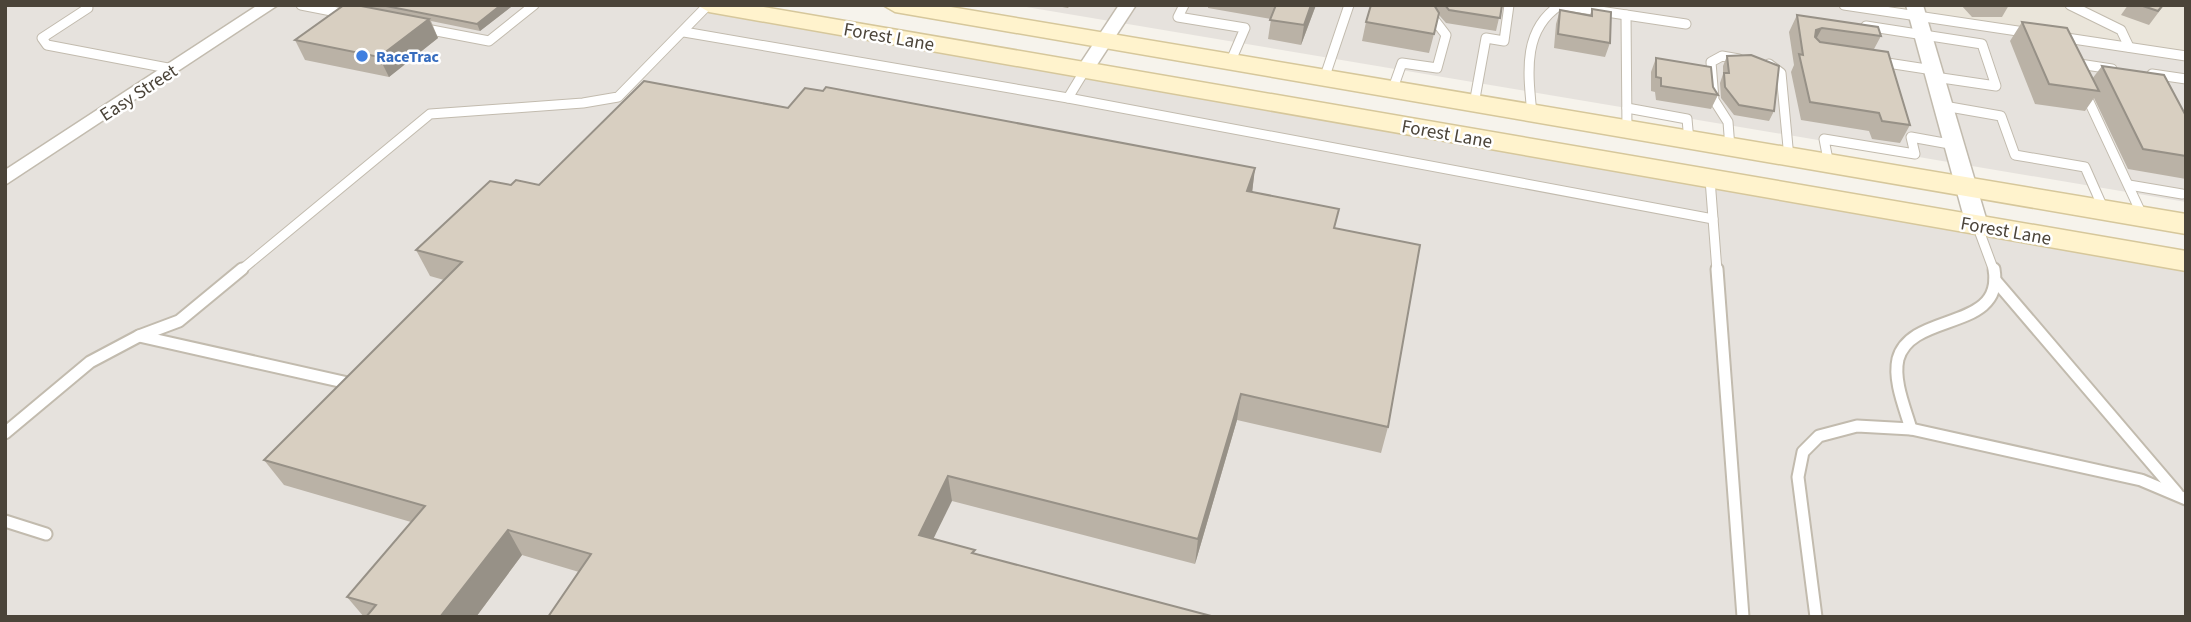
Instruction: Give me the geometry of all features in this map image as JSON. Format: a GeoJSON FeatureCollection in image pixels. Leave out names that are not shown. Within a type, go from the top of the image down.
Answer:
{"type":"FeatureCollection","features":[{"type":"Feature","properties":{"kind":"main road","name":"Forest Lane"},"geometry":{"type":"LineString","coordinates":[[709,5],[2186,261]]}},
{"type":"Feature","properties":{"kind":"main road","name":"Forest Lane"},"geometry":{"type":"LineString","coordinates":[[895,5],[1532,114],[1627,119],[1689,141],[2186,223]]}},
{"type":"Feature","properties":{"kind":"main road"},"geometry":{"type":"LineString","coordinates":[[1529,147],[1532,114]]}},
{"type":"Feature","properties":{"kind":"street","name":"Easy Street"},"geometry":{"type":"LineString","coordinates":[[5,179],[271,5]]}},
{"type":"Feature","properties":{"kind":"street"},"geometry":{"type":"LineString","coordinates":[[1085,70],[1106,43],[1128,5]]}},
{"type":"Feature","properties":{"kind":"street"},"geometry":{"type":"LineString","coordinates":[[1918,19],[1977,225]]}},
{"type":"Feature","properties":{"kind":"lane"},"geometry":{"type":"LineString","coordinates":[[302,5],[355,16]]}},
{"type":"Feature","properties":{"kind":"lane"},"geometry":{"type":"LineString","coordinates":[[408,26],[489,41],[534,5]]}},
{"type":"Feature","properties":{"kind":"lane"},"geometry":{"type":"LineString","coordinates":[[5,433],[90,362],[139,337],[179,321],[430,114],[594,102],[618,97],[709,5]]}},
{"type":"Feature","properties":{"kind":"lane"},"geometry":{"type":"LineString","coordinates":[[1184,5],[1178,17],[1245,28],[1230,63]]}},
{"type":"Feature","properties":{"kind":"lane"},"geometry":{"type":"LineString","coordinates":[[1324,79],[1349,5]]}},
{"type":"Feature","properties":{"kind":"lane"},"geometry":{"type":"LineString","coordinates":[[1392,90],[1402,63],[1437,68],[1446,35],[1423,5]]}},
{"type":"Feature","properties":{"kind":"lane"},"geometry":{"type":"LineString","coordinates":[[1474,104],[1486,38],[1504,41],[1509,5]]}},
{"type":"Feature","properties":{"kind":"lane"},"geometry":{"type":"LineString","coordinates":[[1532,114],[1528,85],[1533,47],[1541,19],[1560,5],[1686,24]]}},
{"type":"Feature","properties":{"kind":"lane"},"geometry":{"type":"LineString","coordinates":[[1844,5],[2064,50],[2121,70]]}},
{"type":"Feature","properties":{"kind":"lane"},"geometry":{"type":"LineString","coordinates":[[2070,5],[2120,30],[2126,36],[2129,47]]}},
{"type":"Feature","properties":{"kind":"lane"},"geometry":{"type":"LineString","coordinates":[[88,8],[42,38],[47,45],[173,69]]}},
{"type":"Feature","properties":{"kind":"lane"},"geometry":{"type":"LineString","coordinates":[[1626,15],[1627,119]]}},
{"type":"Feature","properties":{"kind":"lane"},"geometry":{"type":"LineString","coordinates":[[1860,25],[1918,19],[1982,44],[1996,86],[1875,61]]}},
{"type":"Feature","properties":{"kind":"lane"},"geometry":{"type":"LineString","coordinates":[[684,32],[1068,98],[1713,219]]}},
{"type":"Feature","properties":{"kind":"lane"},"geometry":{"type":"LineString","coordinates":[[2064,50],[2129,47],[2186,55]]}},
{"type":"Feature","properties":{"kind":"lane"},"geometry":{"type":"LineString","coordinates":[[2064,50],[2076,74]]}},
{"type":"Feature","properties":{"kind":"lane"},"geometry":{"type":"LineString","coordinates":[[1730,148],[1728,122],[1714,100],[1711,62],[1722,56],[1746,60]]}},
{"type":"Feature","properties":{"kind":"lane"},"geometry":{"type":"LineString","coordinates":[[1758,62],[1769,64],[1781,73],[1789,158]]}},
{"type":"Feature","properties":{"kind":"lane"},"geometry":{"type":"LineString","coordinates":[[1068,98],[1085,70]]}},
{"type":"Feature","properties":{"kind":"lane"},"geometry":{"type":"LineString","coordinates":[[2147,74],[2186,79]]}},
{"type":"Feature","properties":{"kind":"lane"},"geometry":{"type":"LineString","coordinates":[[2081,85],[2143,217]]}},
{"type":"Feature","properties":{"kind":"lane"},"geometry":{"type":"LineString","coordinates":[[1944,106],[2001,116],[2015,155],[2085,167],[2104,210]]}},
{"type":"Feature","properties":{"kind":"lane"},"geometry":{"type":"LineString","coordinates":[[1829,164],[1824,139],[1915,154],[1911,137],[1955,145]]}},
{"type":"Feature","properties":{"kind":"lane"},"geometry":{"type":"LineString","coordinates":[[1887,149],[1894,175]]}},
{"type":"Feature","properties":{"kind":"lane"},"geometry":{"type":"LineString","coordinates":[[1710,179],[1743,617]]}},
{"type":"Feature","properties":{"kind":"lane"},"geometry":{"type":"LineString","coordinates":[[2129,185],[2182,194]]}},
{"type":"Feature","properties":{"kind":"lane"},"geometry":{"type":"LineString","coordinates":[[1977,225],[1995,280],[2182,497]]}},
{"type":"Feature","properties":{"kind":"lane"},"geometry":{"type":"LineString","coordinates":[[1911,429],[1898,364],[1900,352],[1915,338],[1982,307],[1993,294],[1995,280]]}},
{"type":"Feature","properties":{"kind":"lane"},"geometry":{"type":"LineString","coordinates":[[139,337],[348,383]]}},
{"type":"Feature","properties":{"kind":"lane"},"geometry":{"type":"LineString","coordinates":[[1816,617],[1798,477],[1803,452],[1819,436],[1857,426],[1911,429],[2141,480],[2182,497]]}},
{"type":"Feature","properties":{"kind":"lane"},"geometry":{"type":"LineString","coordinates":[[5,521],[46,534]]}},
{"type":"Feature","properties":{"kind":"shaded area"},"geometry":{"type":"Polygon","coordinates":[[[5,5],[718,5],[2186,266],[2186,617],[5,617],[5,5]]]}},
{"type":"Feature","properties":{"kind":"shaded area"},"geometry":{"type":"Polygon","coordinates":[[[1015,5],[1868,5],[2186,52],[2186,202],[1015,5]]]}},
{"type":"Feature","properties":{"kind":"shaded area"},"geometry":{"type":"Polygon","coordinates":[[[1863,5],[2186,5],[2186,53],[1863,5]]]}},
{"type":"Feature","properties":{"kind":"building"},"geometry":{"type":"Polygon","coordinates":[[[344,5],[429,19],[379,57],[295,40],[344,5]]]}},
{"type":"Feature","properties":{"kind":"building"},"geometry":{"type":"Polygon","coordinates":[[[381,5],[501,5],[477,24],[381,5]]]}},
{"type":"Feature","properties":{"kind":"building"},"geometry":{"type":"Polygon","coordinates":[[[1276,5],[1311,5],[1304,25],[1270,20],[1276,5]]]}},
{"type":"Feature","properties":{"kind":"building"},"geometry":{"type":"Polygon","coordinates":[[[1371,5],[1434,5],[1439,13],[1434,34],[1366,22],[1371,5]]]}},
{"type":"Feature","properties":{"kind":"building"},"geometry":{"type":"Polygon","coordinates":[[[1445,5],[1502,5],[1500,18],[1449,10],[1445,5]]]}},
{"type":"Feature","properties":{"kind":"building"},"geometry":{"type":"Polygon","coordinates":[[[2140,5],[2163,5],[2158,11],[2140,5]]]}},
{"type":"Feature","properties":{"kind":"building"},"geometry":{"type":"Polygon","coordinates":[[[1592,9],[1611,12],[1610,43],[1558,34],[1560,10],[1592,16],[1592,9]]]}},
{"type":"Feature","properties":{"kind":"building"},"geometry":{"type":"Polygon","coordinates":[[[1797,15],[1878,27],[1881,36],[1822,28],[1816,30],[1815,37],[1820,42],[1888,52],[1910,125],[1882,121],[1879,113],[1810,102],[1799,54],[1803,55],[1797,15]]]}},
{"type":"Feature","properties":{"kind":"building"},"geometry":{"type":"Polygon","coordinates":[[[2022,22],[2067,28],[2099,91],[2049,84],[2022,22]]]}},
{"type":"Feature","properties":{"kind":"building"},"geometry":{"type":"Polygon","coordinates":[[[1751,55],[1779,66],[1774,111],[1739,105],[1725,87],[1724,73],[1729,73],[1727,56],[1751,55]]]}},
{"type":"Feature","properties":{"kind":"building"},"geometry":{"type":"Polygon","coordinates":[[[1656,58],[1711,67],[1713,87],[1718,95],[1661,86],[1661,78],[1656,77],[1656,58]]]}},
{"type":"Feature","properties":{"kind":"building"},"geometry":{"type":"Polygon","coordinates":[[[2102,66],[2164,75],[2186,116],[2186,156],[2143,149],[2102,66]]]}},
{"type":"Feature","properties":{"kind":"building"},"geometry":{"type":"Polygon","coordinates":[[[644,81],[788,108],[805,88],[823,91],[826,87],[1255,168],[1247,191],[1339,209],[1334,228],[1420,245],[1388,427],[1241,394],[1198,539],[948,476],[919,535],[975,550],[972,553],[1215,617],[548,617],[591,554],[508,530],[440,617],[366,617],[376,605],[347,597],[425,506],[264,460],[462,262],[416,250],[490,181],[511,185],[516,180],[539,185],[644,81]]]}},
{"type":"Feature","properties":{"kind":"place","name":"RaceTrac"},"geometry":{"type":"Point","coordinates":[362,56]}}]}
